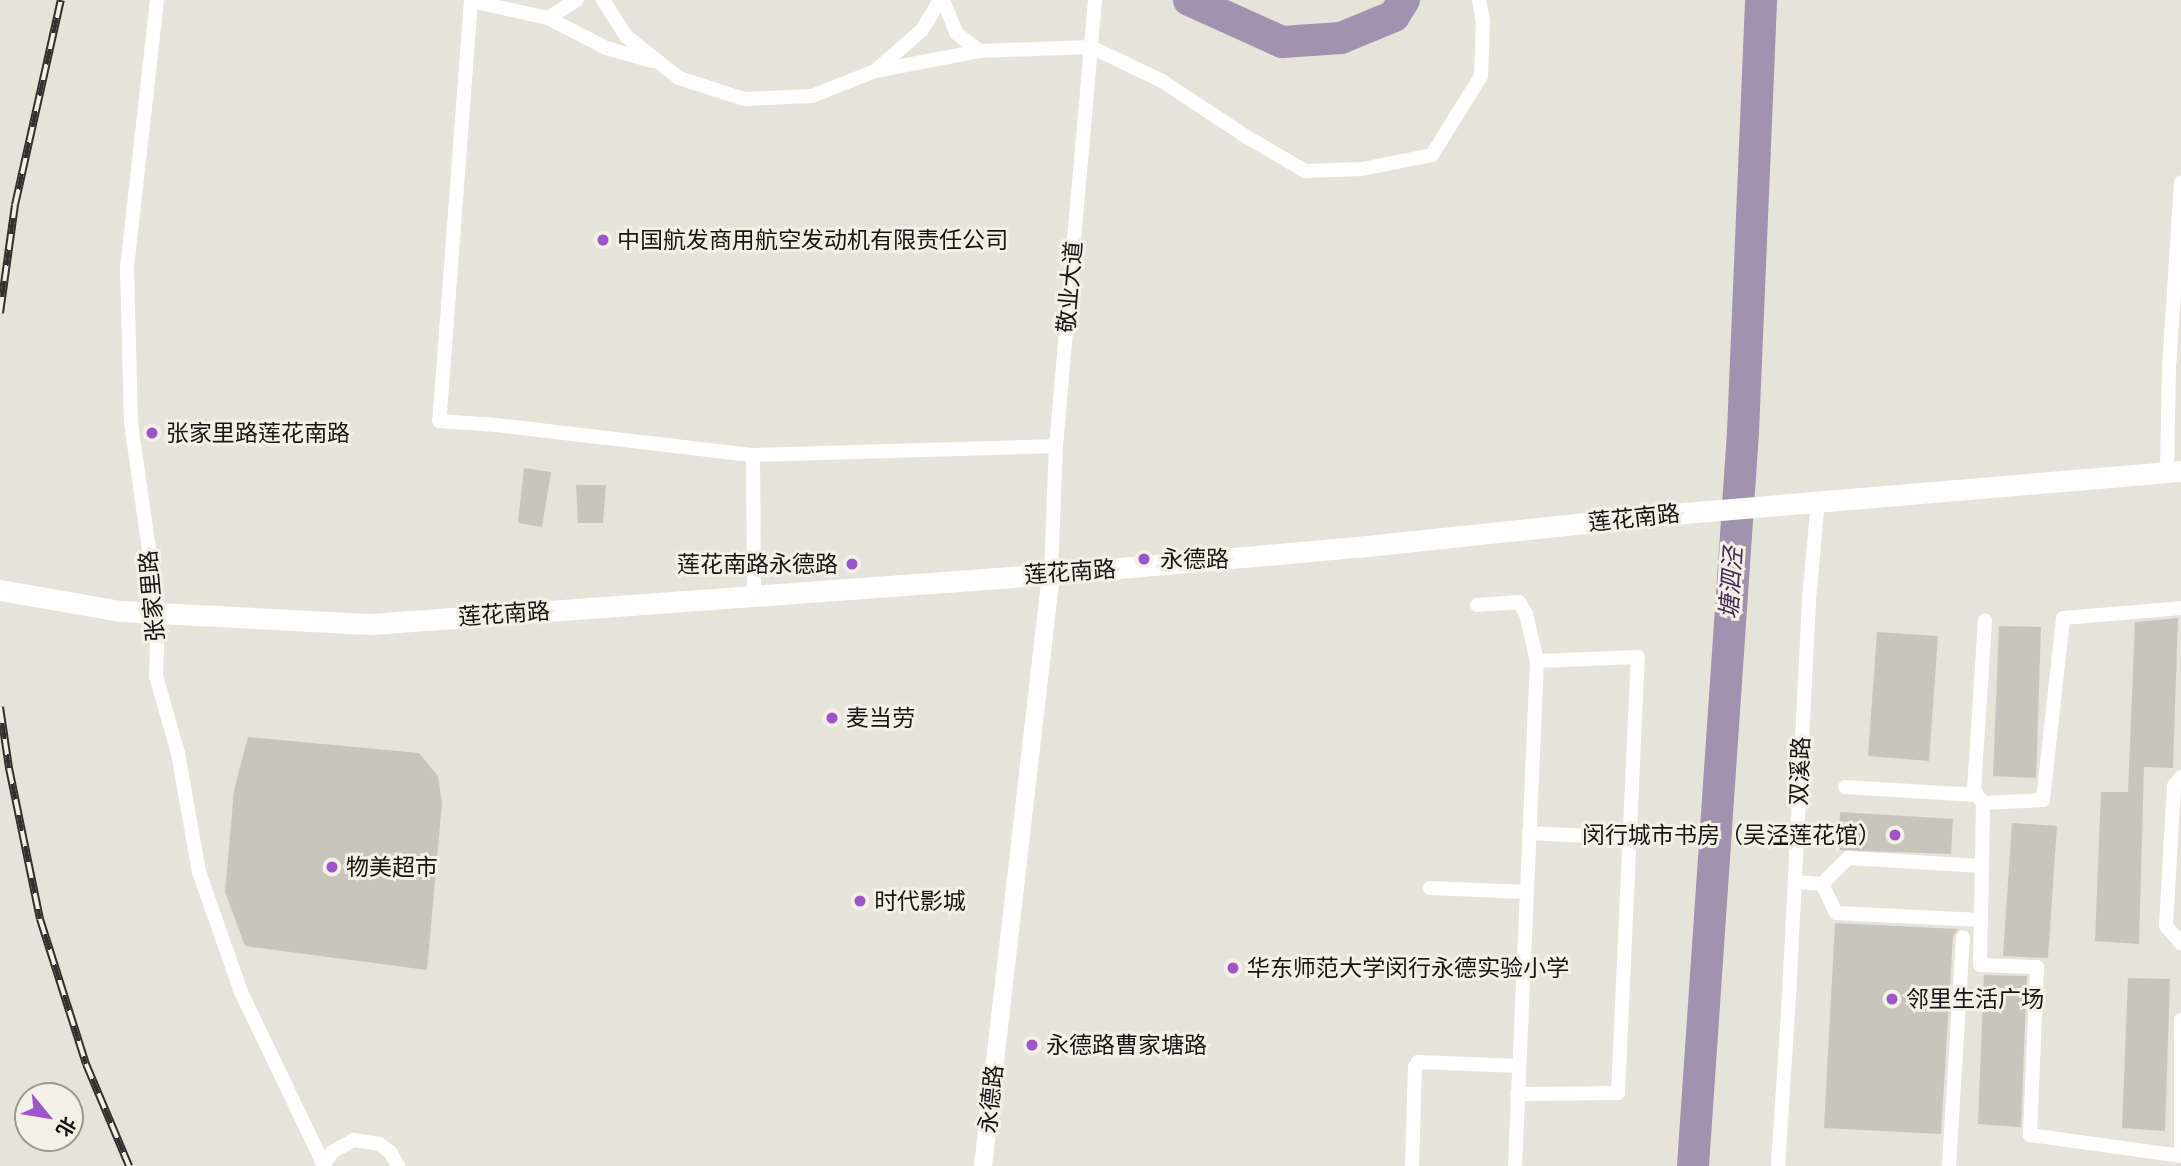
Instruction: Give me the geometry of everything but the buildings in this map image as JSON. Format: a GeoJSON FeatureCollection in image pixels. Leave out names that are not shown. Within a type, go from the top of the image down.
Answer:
{"type":"FeatureCollection","features":[{"type":"Feature","properties":{"kind":"main road","name":"莲花南路"},"geometry":{"type":"LineString","coordinates":[[0,590],[120,611],[372,624],[1051,574],[1357,547],[1673,514],[2174,471]]}},
{"type":"Feature","properties":{"kind":"street","name":"张家里路"},"geometry":{"type":"LineString","coordinates":[[157,0],[127,270],[131,423],[158,613],[156,676],[178,753],[199,872],[241,992],[323,1165]]}},
{"type":"Feature","properties":{"kind":"street"},"geometry":{"type":"LineString","coordinates":[[660,63],[606,48],[548,19],[471,0],[439,421],[496,425],[753,455],[1056,446]]}},
{"type":"Feature","properties":{"kind":"street"},"geometry":{"type":"LineString","coordinates":[[548,19],[577,0]]}},
{"type":"Feature","properties":{"kind":"street"},"geometry":{"type":"LineString","coordinates":[[603,0],[626,36],[679,78],[744,99],[812,96],[876,71],[980,51],[1091,47],[1162,81],[1247,137],[1305,171],[1362,169],[1432,155],[1481,76],[1483,22],[1479,0]]}},
{"type":"Feature","properties":{"kind":"street"},"geometry":{"type":"LineString","coordinates":[[876,71],[922,30],[941,0]]}},
{"type":"Feature","properties":{"kind":"street"},"geometry":{"type":"LineString","coordinates":[[941,0],[956,33],[980,51]]}},
{"type":"Feature","properties":{"kind":"street","name":"敬业大道"},"geometry":{"type":"LineString","coordinates":[[1051,574],[1056,446],[1095,0]]}},
{"type":"Feature","properties":{"kind":"street"},"geometry":{"type":"LineString","coordinates":[[2174,471],[2169,368],[2181,182]]}},
{"type":"Feature","properties":{"kind":"street"},"geometry":{"type":"LineString","coordinates":[[753,455],[754,595]]}},
{"type":"Feature","properties":{"kind":"street","name":"双溪路"},"geometry":{"type":"LineString","coordinates":[[1778,1166],[1796,882],[1809,599],[1818,501]]}},
{"type":"Feature","properties":{"kind":"street","name":"永德路"},"geometry":{"type":"LineString","coordinates":[[983,1166],[1051,574]]}},
{"type":"Feature","properties":{"kind":"street"},"geometry":{"type":"LineString","coordinates":[[1477,605],[1520,602],[1526,614],[1537,661],[1515,1166]]}},
{"type":"Feature","properties":{"kind":"street"},"geometry":{"type":"LineString","coordinates":[[1845,787],[1980,799],[2043,800],[2063,618],[2181,608]]}},
{"type":"Feature","properties":{"kind":"street"},"geometry":{"type":"LineString","coordinates":[[1985,620],[1974,790],[1980,799],[1980,965],[2037,967],[2030,1135],[2181,1156],[2181,1020]]}},
{"type":"Feature","properties":{"kind":"street"},"geometry":{"type":"LineString","coordinates":[[1517,1094],[1618,1093],[1638,657],[1537,661]]}},
{"type":"Feature","properties":{"kind":"street"},"geometry":{"type":"LineString","coordinates":[[2181,778],[2174,786],[2166,926],[2181,943]]}},
{"type":"Feature","properties":{"kind":"street"},"geometry":{"type":"LineString","coordinates":[[1529,833],[1630,838]]}},
{"type":"Feature","properties":{"kind":"street"},"geometry":{"type":"LineString","coordinates":[[1796,882],[1822,884],[1848,858],[1982,866]]}},
{"type":"Feature","properties":{"kind":"street"},"geometry":{"type":"LineString","coordinates":[[1822,884],[1836,913],[1980,920]]}},
{"type":"Feature","properties":{"kind":"street"},"geometry":{"type":"LineString","coordinates":[[1430,888],[1526,892]]}},
{"type":"Feature","properties":{"kind":"street"},"geometry":{"type":"LineString","coordinates":[[1948,1166],[1963,937]]}},
{"type":"Feature","properties":{"kind":"street"},"geometry":{"type":"LineString","coordinates":[[1412,1166],[1415,1067],[1418,1062],[1519,1066]]}},
{"type":"Feature","properties":{"kind":"street"},"geometry":{"type":"LineString","coordinates":[[323,1165],[342,1144],[367,1140],[390,1152],[398,1166]]}},
{"type":"Feature","properties":{"kind":"waterway"},"geometry":{"type":"LineString","coordinates":[[1189,0],[1282,42],[1341,38],[1394,16],[1404,0]]}},
{"type":"Feature","properties":{"kind":"waterway","name":"塘泗泾"},"geometry":{"type":"LineString","coordinates":[[1693,1166],[1743,432],[1761,0]]}},
{"type":"Feature","properties":{"kind":"railway"},"geometry":{"type":"LineString","coordinates":[[0,313],[15,205],[61,0]]}},
{"type":"Feature","properties":{"kind":"railway"},"geometry":{"type":"LineString","coordinates":[[0,707],[9,768],[40,919],[86,1064],[129,1166]]}},
{"type":"Feature","properties":{"kind":"place","name":"中国航发商用航空发动机有限责任公司"},"geometry":{"type":"Point","coordinates":[603,240]}},
{"type":"Feature","properties":{"kind":"place","name":"张家里路莲花南路"},"geometry":{"type":"Point","coordinates":[152,433]}},
{"type":"Feature","properties":{"kind":"place","name":"永德路"},"geometry":{"type":"Point","coordinates":[1144,559]}},
{"type":"Feature","properties":{"kind":"place","name":"莲花南路永德路"},"geometry":{"type":"Point","coordinates":[852,564]}},
{"type":"Feature","properties":{"kind":"place","name":"麦当劳"},"geometry":{"type":"Point","coordinates":[832,718]}},
{"type":"Feature","properties":{"kind":"place","name":"闵行城市书房（吴泾莲花馆）"},"geometry":{"type":"Point","coordinates":[1895,835]}},
{"type":"Feature","properties":{"kind":"place","name":"物美超市"},"geometry":{"type":"Point","coordinates":[332,867]}},
{"type":"Feature","properties":{"kind":"place","name":"时代影城"},"geometry":{"type":"Point","coordinates":[860,901]}},
{"type":"Feature","properties":{"kind":"place","name":"华东师范大学闵行永德实验小学"},"geometry":{"type":"Point","coordinates":[1233,968]}},
{"type":"Feature","properties":{"kind":"place","name":"邻里生活广场"},"geometry":{"type":"Point","coordinates":[1892,999]}},
{"type":"Feature","properties":{"kind":"place","name":"永德路曹家塘路"},"geometry":{"type":"Point","coordinates":[1032,1045]}}]}
